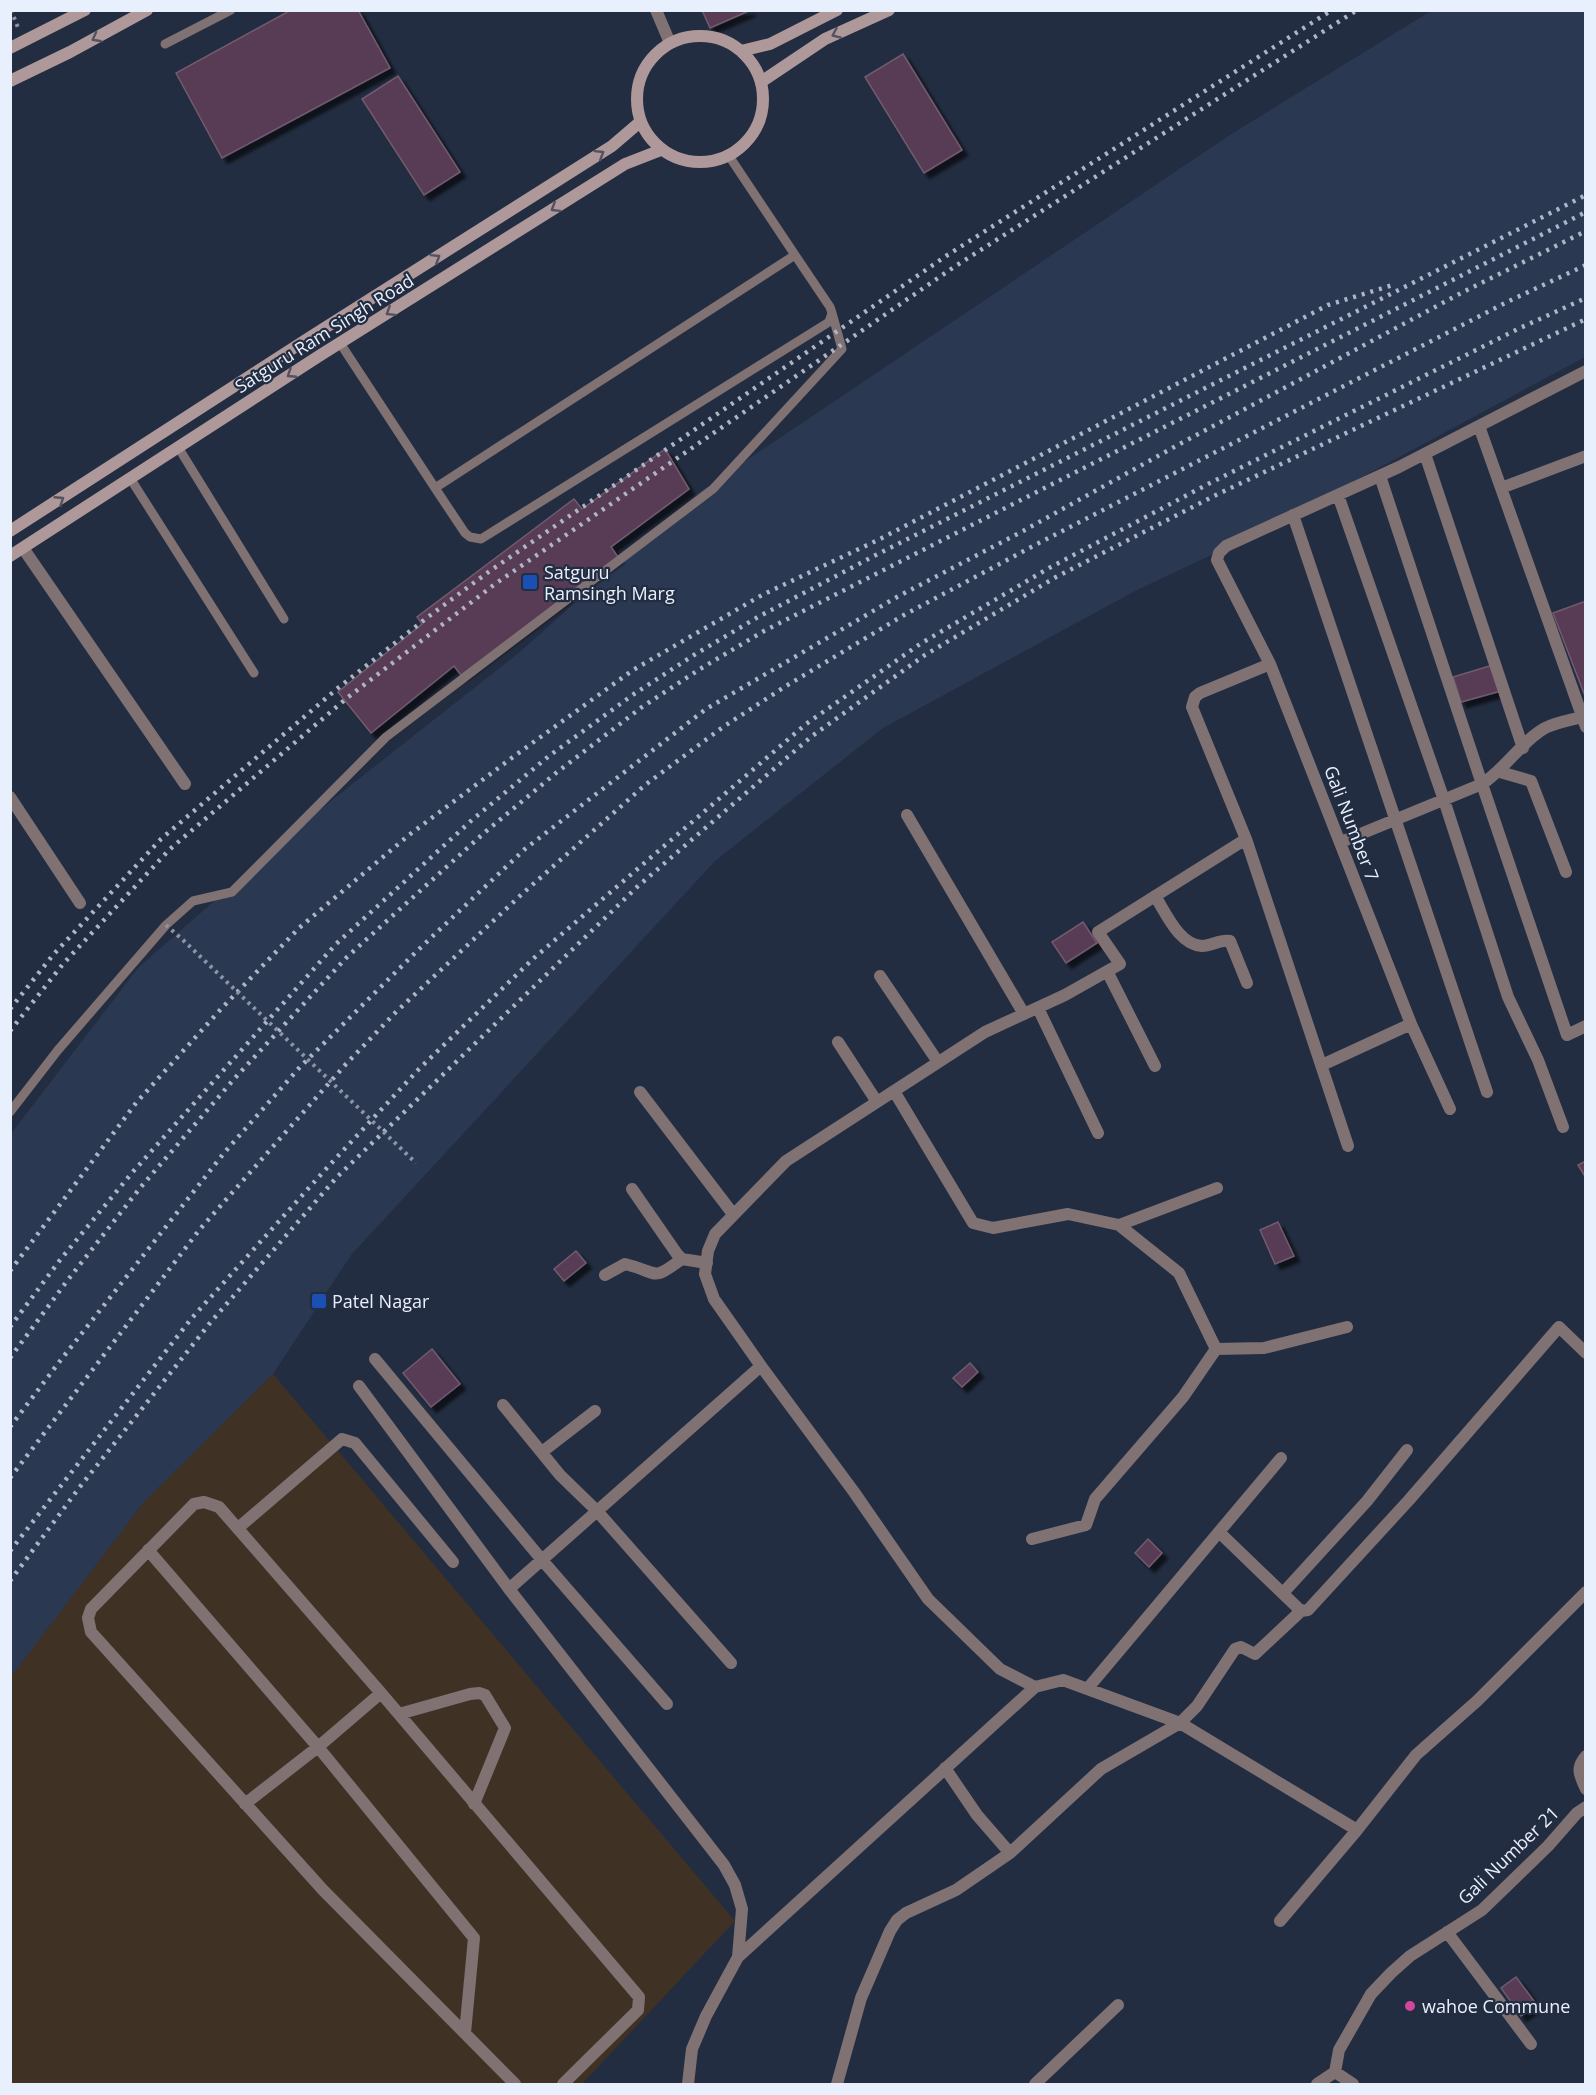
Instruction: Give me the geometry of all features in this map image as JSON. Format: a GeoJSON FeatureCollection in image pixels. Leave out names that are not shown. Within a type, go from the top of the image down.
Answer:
{"type":"FeatureCollection","features":[{"type":"Feature","properties":{"kind":"street"},"geometry":{"type":"LineString","coordinates":[[10,48],[85,10]]}},
{"type":"Feature","properties":{"kind":"street"},"geometry":{"type":"LineString","coordinates":[[10,81],[70,52],[147,10]]}},
{"type":"Feature","properties":{"kind":"street"},"geometry":{"type":"LineString","coordinates":[[656,10],[670,43]]}},
{"type":"Feature","properties":{"kind":"street"},"geometry":{"type":"LineString","coordinates":[[741,51],[770,44],[837,10]]}},
{"type":"Feature","properties":{"kind":"street"},"geometry":{"type":"LineString","coordinates":[[761,82],[825,39],[890,10]]}},
{"type":"Feature","properties":{"kind":"street"},"geometry":{"type":"LineString","coordinates":[[694,36],[719,38],[741,51],[753,65],[761,82],[763,111],[751,137],[729,156],[706,162],[683,160],[661,150],[649,137],[640,122],[636,92],[647,63],[670,43],[694,36]]}},
{"type":"Feature","properties":{"kind":"street","name":"Satguru Ram Singh Road"},"geometry":{"type":"LineString","coordinates":[[10,531],[612,146],[640,122]]}},
{"type":"Feature","properties":{"kind":"street","name":"Satguru Ram Singh Road"},"geometry":{"type":"LineString","coordinates":[[10,555],[340,343],[625,164],[661,150]]}},
{"type":"Feature","properties":{"kind":"street"},"geometry":{"type":"LineString","coordinates":[[1487,1092],[1293,515],[1425,454],[1586,371]]}},
{"type":"Feature","properties":{"kind":"street"},"geometry":{"type":"LineString","coordinates":[[1341,842],[1482,784],[1500,772],[1544,729],[1584,720],[1479,426]]}},
{"type":"Feature","properties":{"kind":"street"},"geometry":{"type":"LineString","coordinates":[[1425,454],[1523,748]]}},
{"type":"Feature","properties":{"kind":"street"},"geometry":{"type":"LineString","coordinates":[[1501,489],[1586,456]]}},
{"type":"Feature","properties":{"kind":"street"},"geometry":{"type":"LineString","coordinates":[[1380,476],[1567,1035],[1586,1026]]}},
{"type":"Feature","properties":{"kind":"street"},"geometry":{"type":"LineString","coordinates":[[1338,495],[1508,997],[1538,1060],[1563,1127]]}},
{"type":"Feature","properties":{"kind":"street","name":"Gali Number 7"},"geometry":{"type":"LineString","coordinates":[[1293,515],[1226,546],[1219,553],[1217,560],[1270,664],[1411,1024],[1450,1108]]}},
{"type":"Feature","properties":{"kind":"street"},"geometry":{"type":"LineString","coordinates":[[22,548],[185,784]]}},
{"type":"Feature","properties":{"kind":"street"},"geometry":{"type":"LineString","coordinates":[[1270,664],[1200,693],[1192,702],[1192,707],[1246,839],[1348,1146]]}},
{"type":"Feature","properties":{"kind":"street"},"geometry":{"type":"LineString","coordinates":[[1500,772],[1531,781],[1566,872]]}},
{"type":"Feature","properties":{"kind":"street"},"geometry":{"type":"LineString","coordinates":[[10,797],[80,903]]}},
{"type":"Feature","properties":{"kind":"street"},"geometry":{"type":"LineString","coordinates":[[907,815],[1024,1014]]}},
{"type":"Feature","properties":{"kind":"street"},"geometry":{"type":"LineString","coordinates":[[1035,1687],[1000,1669],[928,1599],[854,1492],[714,1299],[705,1274],[708,1251],[714,1234],[786,1161],[985,1032],[1065,995],[1120,964],[1098,932],[1246,839]]}},
{"type":"Feature","properties":{"kind":"street"},"geometry":{"type":"LineString","coordinates":[[1155,896],[1185,940],[1203,946],[1225,940],[1230,941],[1247,982]]}},
{"type":"Feature","properties":{"kind":"street"},"geometry":{"type":"LineString","coordinates":[[1107,971],[1155,1066]]}},
{"type":"Feature","properties":{"kind":"street"},"geometry":{"type":"LineString","coordinates":[[880,976],[938,1062]]}},
{"type":"Feature","properties":{"kind":"street"},"geometry":{"type":"LineString","coordinates":[[1038,1008],[1098,1133]]}},
{"type":"Feature","properties":{"kind":"street"},"geometry":{"type":"LineString","coordinates":[[1322,1065],[1411,1024]]}},
{"type":"Feature","properties":{"kind":"street"},"geometry":{"type":"LineString","coordinates":[[838,1042],[877,1102]]}},
{"type":"Feature","properties":{"kind":"street"},"geometry":{"type":"LineString","coordinates":[[894,1090],[973,1223],[993,1228],[1068,1214],[1119,1225],[1179,1273],[1216,1349]]}},
{"type":"Feature","properties":{"kind":"street"},"geometry":{"type":"LineString","coordinates":[[640,1092],[733,1214]]}},
{"type":"Feature","properties":{"kind":"street"},"geometry":{"type":"LineString","coordinates":[[1119,1225],[1217,1188]]}},
{"type":"Feature","properties":{"kind":"street"},"geometry":{"type":"LineString","coordinates":[[632,1189],[682,1259],[707,1263]]}},
{"type":"Feature","properties":{"kind":"street"},"geometry":{"type":"LineString","coordinates":[[605,1275],[625,1264],[655,1275],[661,1274],[682,1259]]}},
{"type":"Feature","properties":{"kind":"street"},"geometry":{"type":"LineString","coordinates":[[1216,1349],[1264,1348],[1347,1327]]}},
{"type":"Feature","properties":{"kind":"street"},"geometry":{"type":"LineString","coordinates":[[836,2084],[861,1998],[890,1930],[897,1920],[906,1913],[956,1890],[1010,1853],[1101,1769],[1180,1723],[1197,1706],[1235,1649],[1241,1647],[1255,1654],[1301,1611],[1308,1610],[1401,1509],[1559,1327],[1586,1353]]}},
{"type":"Feature","properties":{"kind":"street"},"geometry":{"type":"LineString","coordinates":[[1032,1539],[1086,1525],[1095,1499],[1183,1397],[1216,1349]]}},
{"type":"Feature","properties":{"kind":"street"},"geometry":{"type":"LineString","coordinates":[[375,1359],[542,1560],[667,1704]]}},
{"type":"Feature","properties":{"kind":"street"},"geometry":{"type":"LineString","coordinates":[[509,1589],[761,1366]]}},
{"type":"Feature","properties":{"kind":"street"},"geometry":{"type":"LineString","coordinates":[[359,1386],[509,1589],[724,1865],[735,1885],[742,1909],[738,1957]]}},
{"type":"Feature","properties":{"kind":"street"},"geometry":{"type":"LineString","coordinates":[[503,1405],[560,1475],[597,1510],[731,1662]]}},
{"type":"Feature","properties":{"kind":"street"},"geometry":{"type":"LineString","coordinates":[[542,1452],[595,1411]]}},
{"type":"Feature","properties":{"kind":"street"},"geometry":{"type":"LineString","coordinates":[[238,1528],[342,1439],[355,1443],[453,1562]]}},
{"type":"Feature","properties":{"kind":"street"},"geometry":{"type":"LineString","coordinates":[[1283,1593],[1367,1501],[1407,1450]]}},
{"type":"Feature","properties":{"kind":"street"},"geometry":{"type":"LineString","coordinates":[[1088,1689],[1281,1458]]}},
{"type":"Feature","properties":{"kind":"street"},"geometry":{"type":"LineString","coordinates":[[515,2085],[322,1890],[91,1632],[88,1618],[91,1609],[194,1504],[204,1502],[219,1507],[238,1528],[639,1997],[638,2010],[563,2085]]}},
{"type":"Feature","properties":{"kind":"street"},"geometry":{"type":"LineString","coordinates":[[1219,1532],[1301,1611]]}},
{"type":"Feature","properties":{"kind":"street"},"geometry":{"type":"LineString","coordinates":[[148,1550],[318,1747],[474,1938],[465,2033]]}},
{"type":"Feature","properties":{"kind":"street"},"geometry":{"type":"LineString","coordinates":[[1280,1921],[1357,1830],[1416,1755],[1478,1701],[1586,1592]]}},
{"type":"Feature","properties":{"kind":"street"},"geometry":{"type":"LineString","coordinates":[[688,2085],[692,2049],[706,2016],[738,1957],[1035,1687],[1064,1680],[1180,1723],[1357,1830]]}},
{"type":"Feature","properties":{"kind":"street"},"geometry":{"type":"LineString","coordinates":[[245,1804],[318,1747],[381,1693]]}},
{"type":"Feature","properties":{"kind":"street"},"geometry":{"type":"LineString","coordinates":[[399,1714],[470,1694],[485,1695],[505,1728],[474,1804]]}},
{"type":"Feature","properties":{"kind":"street"},"geometry":{"type":"LineString","coordinates":[[1586,1756],[1578,1772],[1586,1789]]}},
{"type":"Feature","properties":{"kind":"street"},"geometry":{"type":"LineString","coordinates":[[945,1768],[977,1815],[1010,1853]]}},
{"type":"Feature","properties":{"kind":"street","name":"Gali Number 21"},"geometry":{"type":"LineString","coordinates":[[1335,2072],[1339,2050],[1371,1994],[1410,1956],[1482,1910],[1548,1846],[1577,1813],[1586,1807]]}},
{"type":"Feature","properties":{"kind":"street"},"geometry":{"type":"LineString","coordinates":[[1447,1932],[1531,2044]]}},
{"type":"Feature","properties":{"kind":"street"},"geometry":{"type":"LineString","coordinates":[[1035,2085],[1118,2005]]}},
{"type":"Feature","properties":{"kind":"street"},"geometry":{"type":"LineString","coordinates":[[1317,2085],[1335,2072],[1353,2085]]}},
{"type":"Feature","properties":{"kind":"lane"},"geometry":{"type":"LineString","coordinates":[[165,44],[231,10]]}},
{"type":"Feature","properties":{"kind":"lane"},"geometry":{"type":"LineString","coordinates":[[10,1112],[58,1050],[166,926],[193,901],[231,892],[386,737],[713,489],[842,349],[830,307],[729,156]]}},
{"type":"Feature","properties":{"kind":"lane"},"geometry":{"type":"LineString","coordinates":[[435,489],[795,255]]}},
{"type":"Feature","properties":{"kind":"lane"},"geometry":{"type":"LineString","coordinates":[[340,343],[465,533],[470,537],[482,539],[829,322],[832,313]]}},
{"type":"Feature","properties":{"kind":"lane"},"geometry":{"type":"LineString","coordinates":[[178,447],[284,619]]}},
{"type":"Feature","properties":{"kind":"lane"},"geometry":{"type":"LineString","coordinates":[[130,478],[254,673]]}},
{"type":"Feature","properties":{"kind":"path"},"geometry":{"type":"LineString","coordinates":[[166,926],[192,948],[416,1163]]}},
{"type":"Feature","properties":{"kind":"shaded area"},"geometry":{"type":"Polygon","coordinates":[[[1431,11],[1585,11],[1585,357],[1258,533],[1137,590],[883,728],[715,861],[351,1255],[273,1374],[144,1502],[11,1678],[10,1135],[138,968],[303,823],[521,651],[698,493],[1230,135],[1431,11]]]}},
{"type":"Feature","properties":{"kind":"shaded area"},"geometry":{"type":"Polygon","coordinates":[[[273,1374],[735,1921],[582,2084],[11,2084],[10,1678],[144,1502],[273,1374]]]}},
{"type":"Feature","properties":{"kind":"building"},"geometry":{"type":"Polygon","coordinates":[[[291,10],[358,10],[390,68],[222,158],[176,73],[291,10]]]}},
{"type":"Feature","properties":{"kind":"building"},"geometry":{"type":"Polygon","coordinates":[[[702,10],[751,10],[710,28],[702,10]]]}},
{"type":"Feature","properties":{"kind":"building"},"geometry":{"type":"Polygon","coordinates":[[[903,54],[962,150],[924,173],[865,77],[903,54]]]}},
{"type":"Feature","properties":{"kind":"building"},"geometry":{"type":"Polygon","coordinates":[[[398,76],[460,172],[424,195],[362,99],[398,76]]]}},
{"type":"Feature","properties":{"kind":"building"},"geometry":{"type":"Polygon","coordinates":[[[665,449],[689,489],[611,547],[618,557],[461,675],[454,666],[371,733],[338,692],[422,624],[417,617],[574,499],[582,509],[665,449]]]}},
{"type":"Feature","properties":{"kind":"building"},"geometry":{"type":"Polygon","coordinates":[[[1586,601],[1586,696],[1585,696],[1553,613],[1586,601]]]}},
{"type":"Feature","properties":{"kind":"building"},"geometry":{"type":"Polygon","coordinates":[[[1493,665],[1501,691],[1461,702],[1453,677],[1493,665]]]}},
{"type":"Feature","properties":{"kind":"building"},"geometry":{"type":"Polygon","coordinates":[[[1083,922],[1097,943],[1066,963],[1052,942],[1083,922]]]}},
{"type":"Feature","properties":{"kind":"building"},"geometry":{"type":"Polygon","coordinates":[[[1586,1161],[1586,1178],[1578,1165],[1586,1161]]]}},
{"type":"Feature","properties":{"kind":"building"},"geometry":{"type":"Polygon","coordinates":[[[1278,1222],[1294,1256],[1275,1264],[1260,1230],[1278,1222]]]}},
{"type":"Feature","properties":{"kind":"building"},"geometry":{"type":"Polygon","coordinates":[[[576,1251],[586,1263],[564,1281],[554,1269],[576,1251]]]}},
{"type":"Feature","properties":{"kind":"building"},"geometry":{"type":"Polygon","coordinates":[[[432,1349],[460,1384],[431,1407],[403,1373],[432,1349]]]}},
{"type":"Feature","properties":{"kind":"building"},"geometry":{"type":"Polygon","coordinates":[[[970,1363],[978,1372],[962,1387],[953,1378],[970,1363]]]}},
{"type":"Feature","properties":{"kind":"building"},"geometry":{"type":"Polygon","coordinates":[[[1148,1539],[1162,1553],[1149,1567],[1135,1553],[1148,1539]]]}},
{"type":"Feature","properties":{"kind":"building"},"geometry":{"type":"Polygon","coordinates":[[[1516,1977],[1537,2005],[1521,2016],[1501,1988],[1516,1977]]]}},
{"type":"Feature","properties":{"kind":"railway"},"geometry":{"type":"LineString","coordinates":[[10,1009],[53,955],[161,839],[338,688],[428,617],[487,573],[946,256],[1332,10]]}},
{"type":"Feature","properties":{"kind":"railway"},"geometry":{"type":"LineString","coordinates":[[10,1031],[63,964],[170,849],[347,698],[495,584],[954,267],[1357,10]]}},
{"type":"Feature","properties":{"kind":"railway"},"geometry":{"type":"LineString","coordinates":[[10,1327],[60,1260],[131,1174],[336,944],[472,820],[549,756],[634,694],[758,617],[874,556],[1586,195]]}},
{"type":"Feature","properties":{"kind":"railway"},"geometry":{"type":"LineString","coordinates":[[10,1358],[140,1188],[235,1078],[347,957],[484,833],[556,773],[642,707],[764,631],[1586,212]]}},
{"type":"Feature","properties":{"kind":"railway"},"geometry":{"type":"LineString","coordinates":[[10,1427],[224,1153],[300,1067],[417,951],[525,849],[706,709],[897,597],[1463,292],[1586,231]]}},
{"type":"Feature","properties":{"kind":"railway"},"geometry":{"type":"LineString","coordinates":[[10,1478],[200,1229],[346,1064],[396,1012],[522,894],[645,785],[723,727],[904,615],[1509,301],[1586,265]]}},
{"type":"Feature","properties":{"kind":"railway"},"geometry":{"type":"LineString","coordinates":[[10,1271],[136,1103],[221,1009],[299,928],[409,835],[633,670],[762,595],[880,539],[1328,305],[1396,284]]}},
{"type":"Feature","properties":{"kind":"railway"},"geometry":{"type":"LineString","coordinates":[[10,1551],[191,1319],[419,1069],[534,958],[806,724],[920,644],[1049,568],[1210,483],[1520,328],[1586,298]]}},
{"type":"Feature","properties":{"kind":"railway"},"geometry":{"type":"LineString","coordinates":[[10,1581],[79,1488],[210,1323],[337,1177],[637,887],[812,736],[925,655],[1056,577],[1216,495],[1586,319]]}},
{"type":"Feature","properties":{"kind":"place","name":"Satguru Ramsingh Marg"},"geometry":{"type":"Point","coordinates":[530,582]}},
{"type":"Feature","properties":{"kind":"place","name":"Patel Nagar"},"geometry":{"type":"Point","coordinates":[319,1301]}},
{"type":"Feature","properties":{"kind":"place","name":"wahoe Commune"},"geometry":{"type":"Point","coordinates":[1410,2006]}}]}
